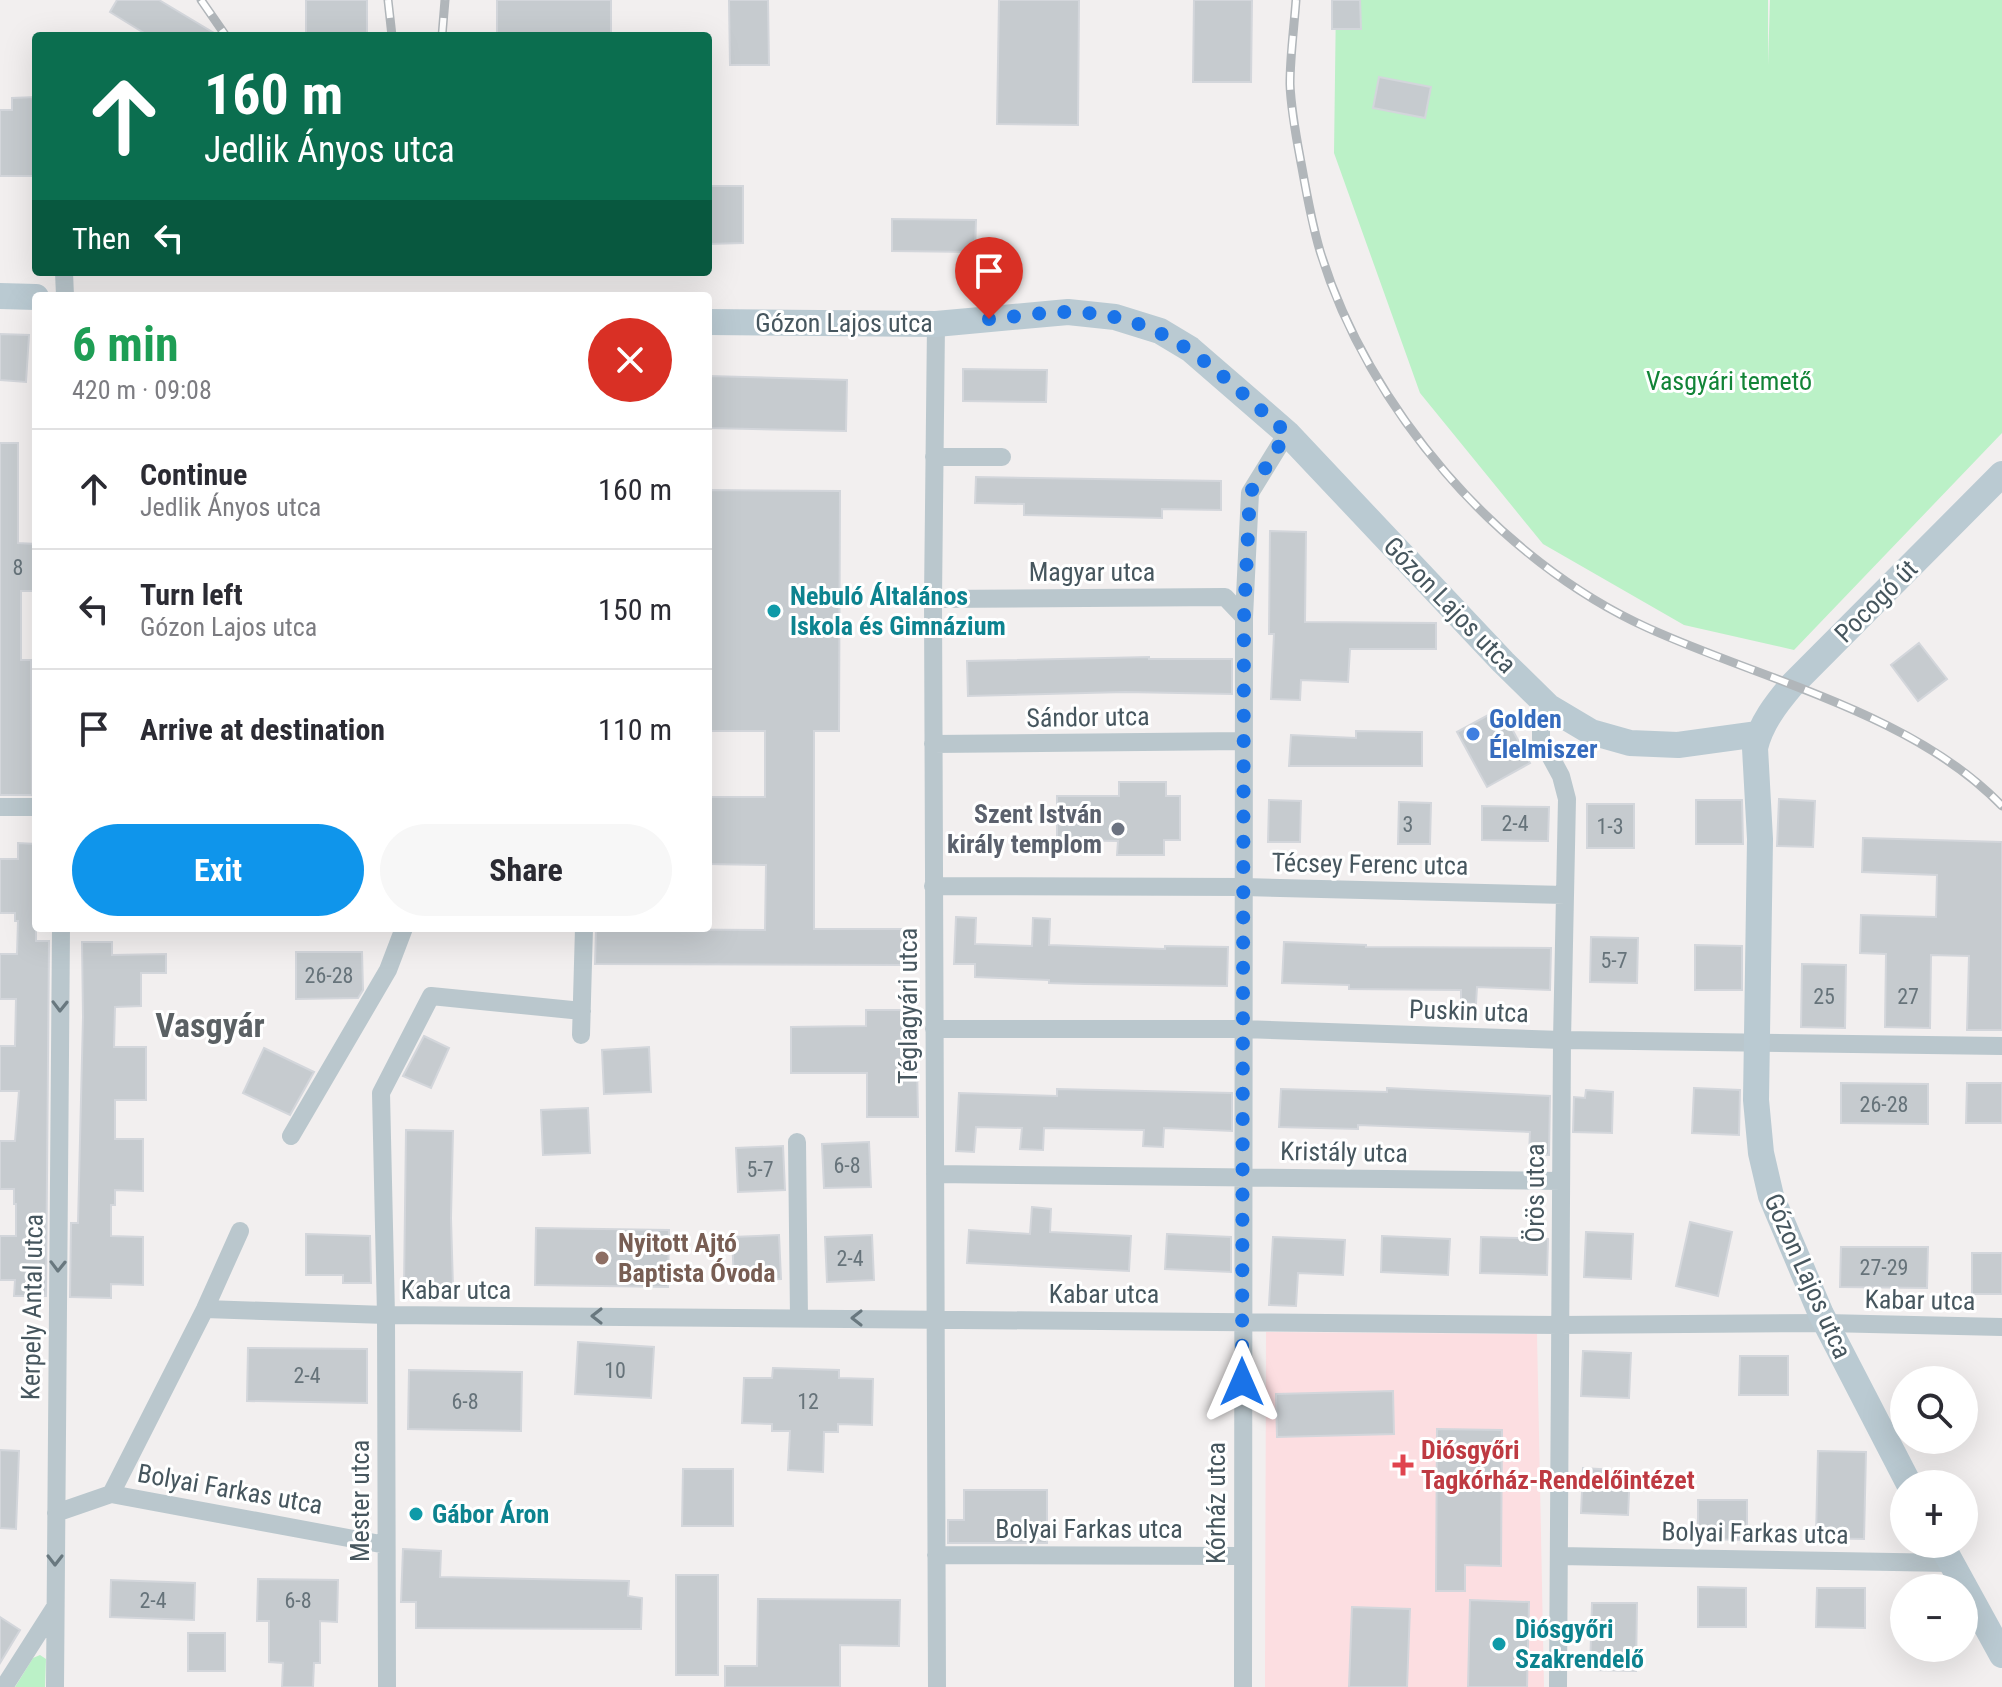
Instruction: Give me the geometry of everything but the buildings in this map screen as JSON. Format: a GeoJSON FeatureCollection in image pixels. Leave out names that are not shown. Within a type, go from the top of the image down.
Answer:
{"type":"FeatureCollection","features":[{"type":"Feature","properties":{"kind":"street"},"geometry":{"type":"LineString","coordinates":[[0,296],[32,297]]}},
{"type":"Feature","properties":{"kind":"street","name":"Gózon Lajos utca"},"geometry":{"type":"LineString","coordinates":[[712,322],[936,324],[1068,312],[1115,317],[1160,331],[1190,349],[1287,433],[1549,707],[1591,732],[1630,743],[1678,745],[1758,734],[1755,748],[1760,839],[1756,1100],[1761,1153],[1771,1196],[1826,1323],[1902,1470]]}},
{"type":"Feature","properties":{"kind":"street","name":"Téglagyári utca"},"geometry":{"type":"LineString","coordinates":[[936,324],[933,886],[937,1687]]}},
{"type":"Feature","properties":{"kind":"street","name":"Kórház utca"},"geometry":{"type":"LineString","coordinates":[[1243,1687],[1244,617],[1250,493],[1287,433]]}},
{"type":"Feature","properties":{"kind":"street"},"geometry":{"type":"LineString","coordinates":[[934,457],[1002,457]]}},
{"type":"Feature","properties":{"kind":"street","name":"Pocogó út"},"geometry":{"type":"LineString","coordinates":[[1758,734],[1772,709],[1792,685],[2002,474]]}},
{"type":"Feature","properties":{"kind":"street","name":"Magyar utca"},"geometry":{"type":"LineString","coordinates":[[933,599],[1225,597],[1244,617]]}},
{"type":"Feature","properties":{"kind":"street","name":"Örös utca"},"geometry":{"type":"LineString","coordinates":[[1549,707],[1541,727],[1541,739],[1561,776],[1567,799],[1562,1040],[1558,1687]]}},
{"type":"Feature","properties":{"kind":"street","name":"Sándor utca"},"geometry":{"type":"LineString","coordinates":[[933,744],[1244,741]]}},
{"type":"Feature","properties":{"kind":"street"},"geometry":{"type":"LineString","coordinates":[[0,807],[32,807]]}},
{"type":"Feature","properties":{"kind":"street","name":"Técsey Ferenc utca"},"geometry":{"type":"LineString","coordinates":[[933,886],[1244,887],[1565,895]]}},
{"type":"Feature","properties":{"kind":"street","name":"Kerpely Antal utca"},"geometry":{"type":"LineString","coordinates":[[55,1687],[61,932]]}},
{"type":"Feature","properties":{"kind":"street"},"geometry":{"type":"LineString","coordinates":[[291,1136],[388,970],[402,932]]}},
{"type":"Feature","properties":{"kind":"street"},"geometry":{"type":"LineString","coordinates":[[581,1035],[584,932]]}},
{"type":"Feature","properties":{"kind":"street","name":"Mester utca"},"geometry":{"type":"LineString","coordinates":[[387,1687],[386,1315],[381,1093],[431,996],[582,1011]]}},
{"type":"Feature","properties":{"kind":"street","name":"Puskin utca"},"geometry":{"type":"LineString","coordinates":[[934,1029],[1243,1029],[1562,1040],[2002,1046]]}},
{"type":"Feature","properties":{"kind":"street"},"geometry":{"type":"LineString","coordinates":[[797,1142],[799,1318]]}},
{"type":"Feature","properties":{"kind":"street","name":"Kristály utca"},"geometry":{"type":"LineString","coordinates":[[935,1174],[1561,1181]]}},
{"type":"Feature","properties":{"kind":"street"},"geometry":{"type":"LineString","coordinates":[[56,1513],[111,1494],[205,1309],[240,1231]]}},
{"type":"Feature","properties":{"kind":"street","name":"Kabar utca"},"geometry":{"type":"LineString","coordinates":[[205,1309],[386,1315],[1560,1325],[1826,1323],[2002,1327]]}},
{"type":"Feature","properties":{"kind":"street","name":"Bolyai Farkas utca"},"geometry":{"type":"LineString","coordinates":[[111,1494],[386,1545]]}},
{"type":"Feature","properties":{"kind":"street","name":"Bolyai Farkas utca"},"geometry":{"type":"LineString","coordinates":[[1559,1556],[1890,1553]]}},
{"type":"Feature","properties":{"kind":"street","name":"Bolyai Farkas utca"},"geometry":{"type":"LineString","coordinates":[[936,1555],[1241,1556]]}},
{"type":"Feature","properties":{"kind":"street"},"geometry":{"type":"LineString","coordinates":[[1949,1558],[2002,1655]]}},
{"type":"Feature","properties":{"kind":"street"},"geometry":{"type":"LineString","coordinates":[[4,1687],[55,1607]]}},
{"type":"Feature","properties":{"kind":"shaded area","name":"Diósgyőri Tagkórház-Rendelőintézet"},"geometry":{"type":"Polygon","coordinates":[[[1266,1332],[1537,1334],[1544,1687],[1265,1687],[1266,1332]]]}},
{"type":"Feature","properties":{"kind":"green space","name":"Vasgyári temető"},"geometry":{"type":"Polygon","coordinates":[[[1336,0],[1768,0],[1768,65],[1770,0],[2002,0],[2002,433],[1794,650],[1684,625],[1543,544],[1420,393],[1334,153],[1336,0]]]}},
{"type":"Feature","properties":{"kind":"green space"},"geometry":{"type":"Polygon","coordinates":[[[40,1655],[46,1659],[45,1687],[15,1687],[33,1658],[40,1655]]]}},
{"type":"Feature","properties":{"kind":"railway"},"geometry":{"type":"LineString","coordinates":[[201,0],[223,32]]}},
{"type":"Feature","properties":{"kind":"railway"},"geometry":{"type":"LineString","coordinates":[[388,0],[392,32]]}},
{"type":"Feature","properties":{"kind":"railway"},"geometry":{"type":"LineString","coordinates":[[442,32],[445,0]]}},
{"type":"Feature","properties":{"kind":"railway"},"geometry":{"type":"LineString","coordinates":[[1296,0],[1290,74],[1292,105],[1320,251],[1342,309],[1370,367],[1405,421],[1446,473],[1491,520],[1540,562],[1593,599],[1692,647],[1881,723],[1925,746],[1966,774],[2002,806]]}},
{"type":"Feature","properties":{"kind":"place","name":"Nebuló Általános Iskola és Gimnázium"},"geometry":{"type":"Point","coordinates":[774,611]}},
{"type":"Feature","properties":{"kind":"place","name":"Golden Élelmiszer"},"geometry":{"type":"Point","coordinates":[1473,734]}},
{"type":"Feature","properties":{"kind":"place","name":"Szent István király templom"},"geometry":{"type":"Point","coordinates":[1118,829]}},
{"type":"Feature","properties":{"kind":"place","name":"Nyitott Ajtó Baptista Óvoda"},"geometry":{"type":"Point","coordinates":[602,1258]}},
{"type":"Feature","properties":{"kind":"place","name":"Diósgyőri Tagkórház-Rendelőintézet"},"geometry":{"type":"Point","coordinates":[1403,1465]}},
{"type":"Feature","properties":{"kind":"place","name":"Gábor Áron"},"geometry":{"type":"Point","coordinates":[416,1514]}},
{"type":"Feature","properties":{"kind":"place","name":"Diósgyőri Szakrendelő"},"geometry":{"type":"Point","coordinates":[1499,1644]}},
{"type":"Feature","properties":{"kind":"district","name":"Vasgyár"},"geometry":{"type":"Point","coordinates":[210,1025]}},
{"type":"Feature","properties":{"kind":"route"},"geometry":{"type":"LineString","coordinates":[[989,319],[1068,312],[1115,317],[1160,331],[1190,349],[1287,433],[1250,493],[1244,617],[1242,1382]]}}]}
